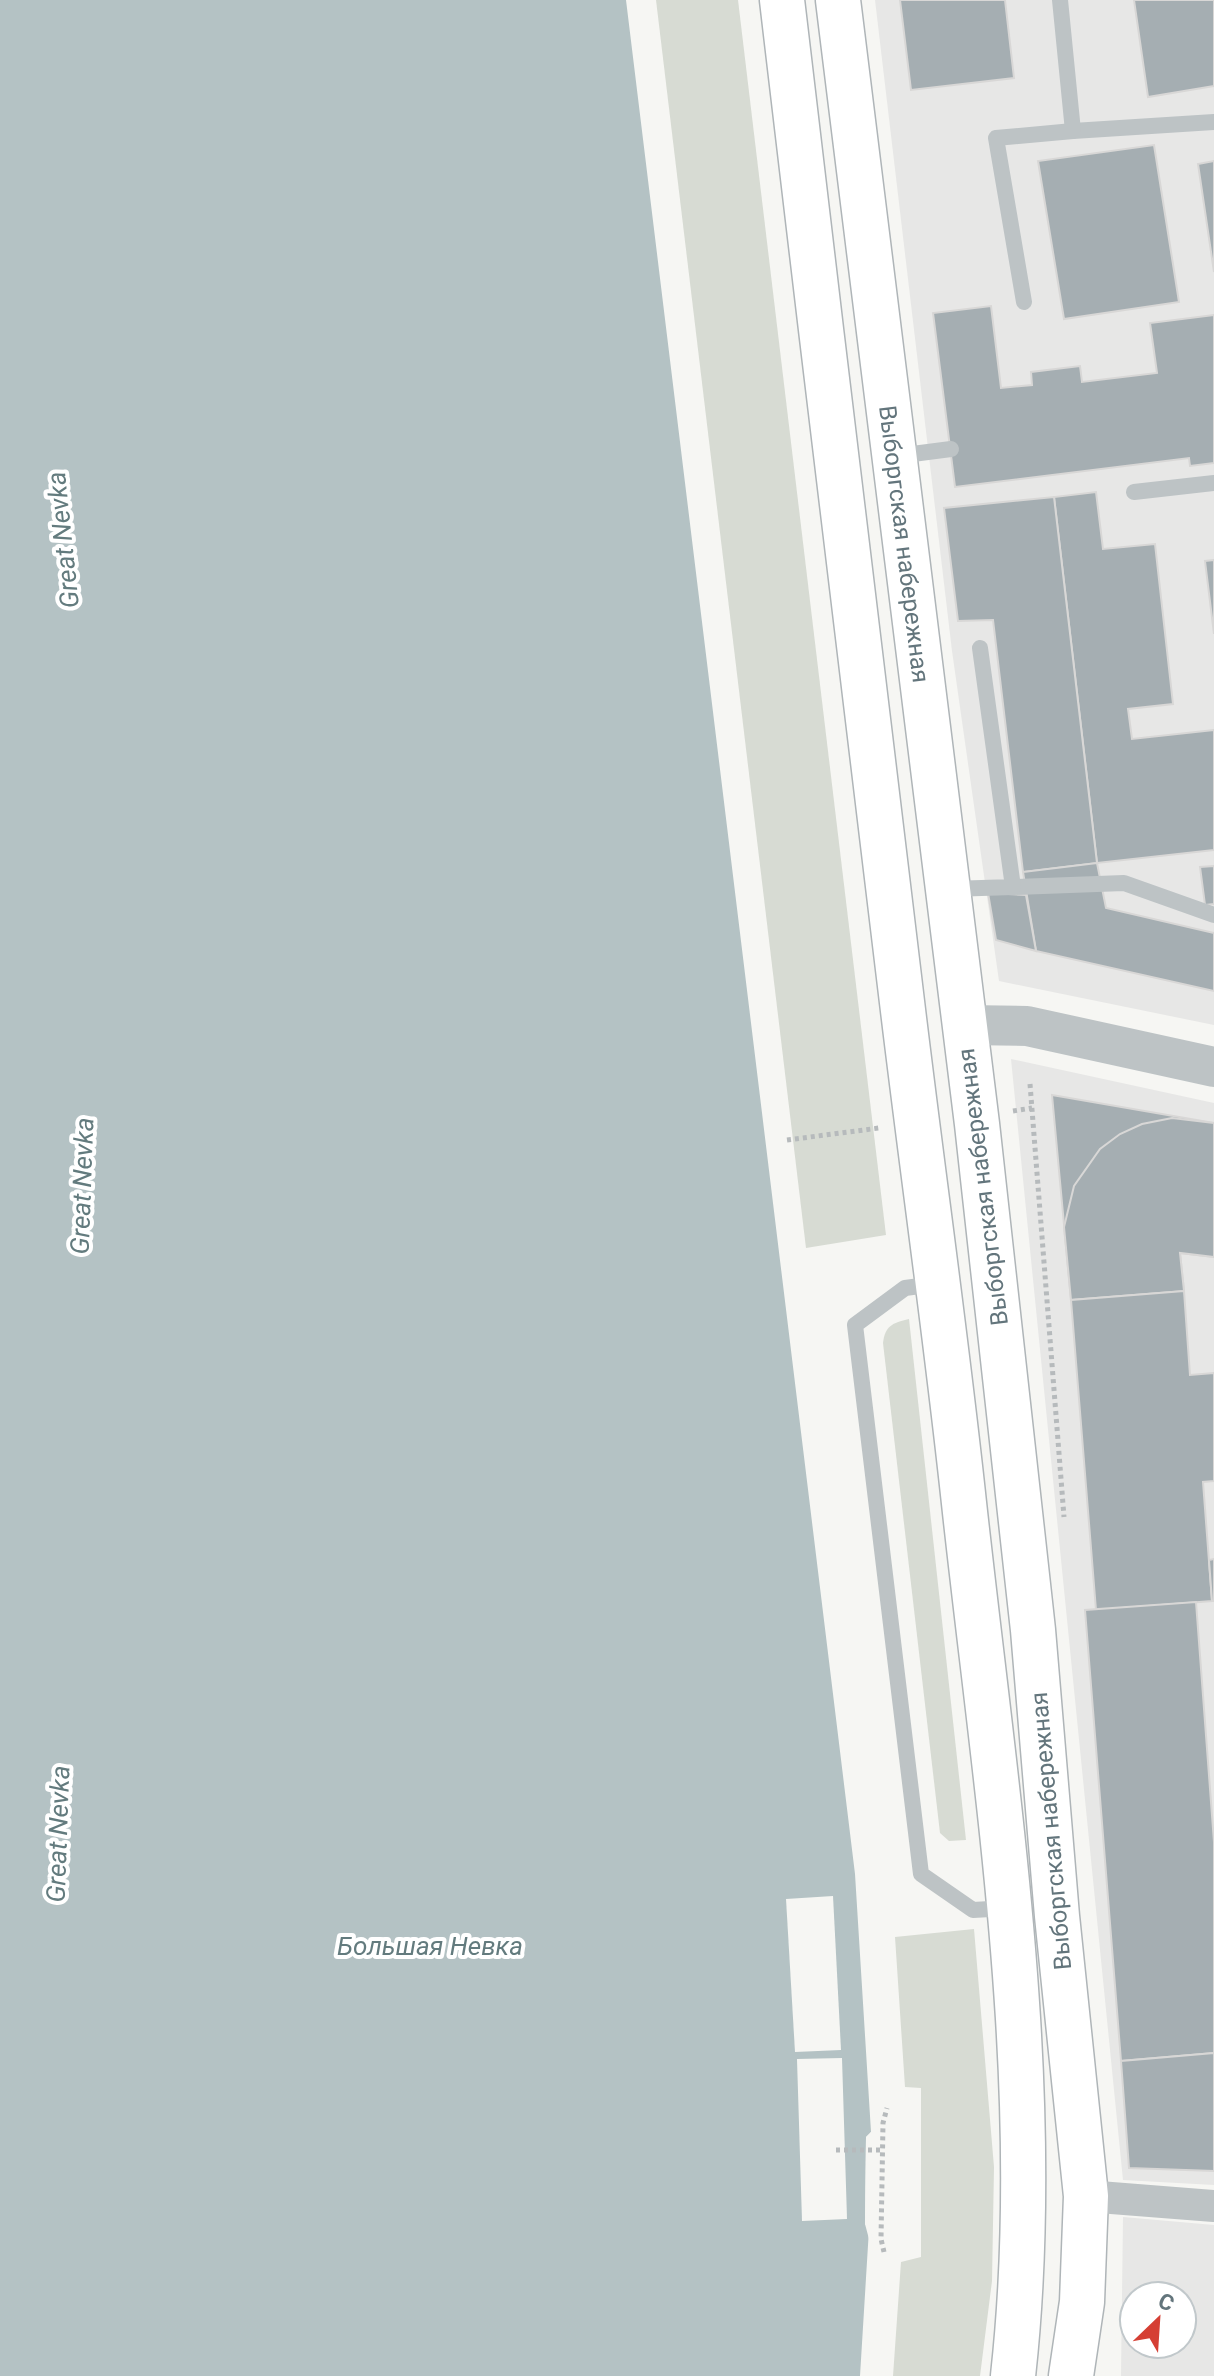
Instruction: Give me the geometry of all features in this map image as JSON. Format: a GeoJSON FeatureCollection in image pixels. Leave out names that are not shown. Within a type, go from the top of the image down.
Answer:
{"type":"FeatureCollection","features":[{"type":"Feature","properties":{"kind":"main road","name":"Выборгская набережная"},"geometry":{"type":"LineString","coordinates":[[782,0],[902,1008],[941,1283],[1008,1908],[1024,2164],[1023,2285],[1013,2376]]}},
{"type":"Feature","properties":{"kind":"main road","name":"Выборгская набережная"},"geometry":{"type":"LineString","coordinates":[[838,0],[892,457],[965,1025],[1033,1630],[1057,1916],[1086,2196],[1082,2302],[1071,2376]]}},
{"type":"Feature","properties":{"kind":"street"},"geometry":{"type":"LineString","coordinates":[[965,1025],[1027,1026],[1214,1067]]}},
{"type":"Feature","properties":{"kind":"street"},"geometry":{"type":"LineString","coordinates":[[1086,2196],[1214,2206]]}},
{"type":"Feature","properties":{"kind":"street"},"geometry":{"type":"LineString","coordinates":[[1082,2302],[1090,2376]]}},
{"type":"Feature","properties":{"kind":"lane"},"geometry":{"type":"LineString","coordinates":[[1060,0],[1073,131]]}},
{"type":"Feature","properties":{"kind":"lane"},"geometry":{"type":"LineString","coordinates":[[1024,302],[996,138],[1214,122]]}},
{"type":"Feature","properties":{"kind":"lane"},"geometry":{"type":"LineString","coordinates":[[892,457],[951,449]]}},
{"type":"Feature","properties":{"kind":"lane"},"geometry":{"type":"LineString","coordinates":[[1134,492],[1214,483]]}},
{"type":"Feature","properties":{"kind":"lane"},"geometry":{"type":"LineString","coordinates":[[980,648],[1013,887]]}},
{"type":"Feature","properties":{"kind":"lane"},"geometry":{"type":"LineString","coordinates":[[948,889],[1124,883],[1214,915]]}},
{"type":"Feature","properties":{"kind":"lane"},"geometry":{"type":"LineString","coordinates":[[941,1283],[905,1288],[855,1325],[921,1874],[973,1910],[1008,1908]]}},
{"type":"Feature","properties":{"kind":"path"},"geometry":{"type":"LineString","coordinates":[[1008,1111],[1032,1108]]}},
{"type":"Feature","properties":{"kind":"path"},"geometry":{"type":"LineString","coordinates":[[787,1140],[892,1126]]}},
{"type":"Feature","properties":{"kind":"path"},"geometry":{"type":"LineString","coordinates":[[884,2252],[881,2239],[887,2108]]}},
{"type":"Feature","properties":{"kind":"path"},"geometry":{"type":"LineString","coordinates":[[836,2150],[883,2150]]}},
{"type":"Feature","properties":{"kind":"shaded area"},"geometry":{"type":"Polygon","coordinates":[[[656,0],[738,0],[886,1235],[806,1248],[656,0]]]}},
{"type":"Feature","properties":{"kind":"shaded area"},"geometry":{"type":"Polygon","coordinates":[[[875,0],[1214,0],[1214,1025],[999,981],[952,651],[875,0]]]}},
{"type":"Feature","properties":{"kind":"shaded area"},"geometry":{"type":"Polygon","coordinates":[[[1011,1059],[1214,1103],[1214,2185],[1123,2180],[1011,1059]]]}},
{"type":"Feature","properties":{"kind":"shaded area"},"geometry":{"type":"Polygon","coordinates":[[[909,1319],[966,1840],[949,1841],[940,1833],[883,1343],[890,1326],[909,1319]]]}},
{"type":"Feature","properties":{"kind":"shaded area"},"geometry":{"type":"Polygon","coordinates":[[[974,1929],[994,2167],[992,2281],[980,2376],[893,2376],[901,2262],[921,2257],[921,2088],[905,2087],[895,1937],[974,1929]]]}},
{"type":"Feature","properties":{"kind":"shaded area"},"geometry":{"type":"Polygon","coordinates":[[[1123,2217],[1214,2225],[1214,2376],[1121,2376],[1121,2360],[1198,2360],[1198,2280],[1122,2280],[1123,2217]]]}},
{"type":"Feature","properties":{"kind":"water","name":"Большая Невка"},"geometry":{"type":"Polygon","coordinates":[[[0,0],[626,0],[855,1874],[871,2132],[866,2137],[865,2224],[869,2229],[860,2376],[0,2376],[0,0]]]}},
{"type":"Feature","properties":{"kind":"pier"},"geometry":{"type":"Polygon","coordinates":[[[833,1896],[841,2050],[795,2052],[786,1899],[833,1896]]]}},
{"type":"Feature","properties":{"kind":"pier"},"geometry":{"type":"Polygon","coordinates":[[[842,2058],[847,2219],[802,2221],[797,2059],[842,2058]]]}},
{"type":"Feature","properties":{"kind":"pier"},"geometry":{"type":"Polygon","coordinates":[[[871,2122],[875,2122],[875,2132],[870,2138],[869,2224],[873,2239],[869,2239],[865,2224],[866,2137],[871,2132],[871,2122]]]}},
{"type":"Feature","properties":{"kind":"building"},"geometry":{"type":"Polygon","coordinates":[[[900,0],[1005,0],[1014,78],[911,90],[900,0]]]}},
{"type":"Feature","properties":{"kind":"building"},"geometry":{"type":"Polygon","coordinates":[[[1134,0],[1214,0],[1214,86],[1148,97],[1134,0]]]}},
{"type":"Feature","properties":{"kind":"building"},"geometry":{"type":"Polygon","coordinates":[[[1154,145],[1179,302],[1064,319],[1038,161],[1154,145]]]}},
{"type":"Feature","properties":{"kind":"building"},"geometry":{"type":"Polygon","coordinates":[[[1214,161],[1214,272],[1198,164],[1214,161]]]}},
{"type":"Feature","properties":{"kind":"building"},"geometry":{"type":"Polygon","coordinates":[[[991,306],[1001,388],[1032,385],[1031,372],[1080,366],[1082,382],[1157,373],[1150,323],[1214,315],[1214,463],[1190,466],[1189,458],[955,487],[933,313],[991,306]]]}},
{"type":"Feature","properties":{"kind":"building"},"geometry":{"type":"Polygon","coordinates":[[[1096,492],[1103,549],[1155,544],[1173,704],[1128,709],[1132,739],[1214,730],[1214,850],[1097,863],[1054,497],[1096,492]]]}},
{"type":"Feature","properties":{"kind":"building"},"geometry":{"type":"Polygon","coordinates":[[[1054,497],[1097,863],[1023,872],[993,620],[958,621],[944,508],[1054,497]]]}},
{"type":"Feature","properties":{"kind":"building"},"geometry":{"type":"Polygon","coordinates":[[[1214,560],[1214,634],[1205,561],[1214,560]]]}},
{"type":"Feature","properties":{"kind":"building"},"geometry":{"type":"Polygon","coordinates":[[[1097,863],[1106,908],[1214,933],[1214,991],[1036,951],[1023,872],[1097,863]]]}},
{"type":"Feature","properties":{"kind":"building"},"geometry":{"type":"Polygon","coordinates":[[[1214,866],[1214,904],[1205,905],[1200,867],[1214,866]]]}},
{"type":"Feature","properties":{"kind":"building"},"geometry":{"type":"Polygon","coordinates":[[[988,893],[1026,895],[1036,951],[996,940],[988,893]]]}},
{"type":"Feature","properties":{"kind":"building"},"geometry":{"type":"Polygon","coordinates":[[[1052,1095],[1214,1123],[1214,1257],[1180,1253],[1184,1291],[1071,1300],[1052,1095]]]}},
{"type":"Feature","properties":{"kind":"building"},"geometry":{"type":"Polygon","coordinates":[[[1172,1118],[1214,1123],[1214,1257],[1180,1253],[1184,1291],[1071,1300],[1064,1227],[1074,1186],[1100,1149],[1120,1134],[1142,1124],[1172,1118]]]}},
{"type":"Feature","properties":{"kind":"building"},"geometry":{"type":"Polygon","coordinates":[[[1184,1291],[1190,1375],[1214,1373],[1214,1481],[1203,1482],[1212,1601],[1096,1610],[1071,1300],[1184,1291]]]}},
{"type":"Feature","properties":{"kind":"building"},"geometry":{"type":"Polygon","coordinates":[[[1214,1559],[1214,1601],[1212,1601],[1209,1560],[1214,1559]]]}},
{"type":"Feature","properties":{"kind":"building"},"geometry":{"type":"Polygon","coordinates":[[[1196,1602],[1214,1842],[1214,2053],[1121,2061],[1085,1610],[1196,1602]]]}},
{"type":"Feature","properties":{"kind":"building"},"geometry":{"type":"Polygon","coordinates":[[[1214,2053],[1214,2171],[1129,2168],[1121,2061],[1214,2053]]]}},
{"type":"Feature","properties":{"kind":"water label","name":"Great Nevka"},"geometry":{"type":"Point","coordinates":[63,540]}},
{"type":"Feature","properties":{"kind":"water label","name":"Great Nevka"},"geometry":{"type":"Point","coordinates":[82,1186]}},
{"type":"Feature","properties":{"kind":"water label","name":"Great Nevka"},"geometry":{"type":"Point","coordinates":[58,1834]}}]}
